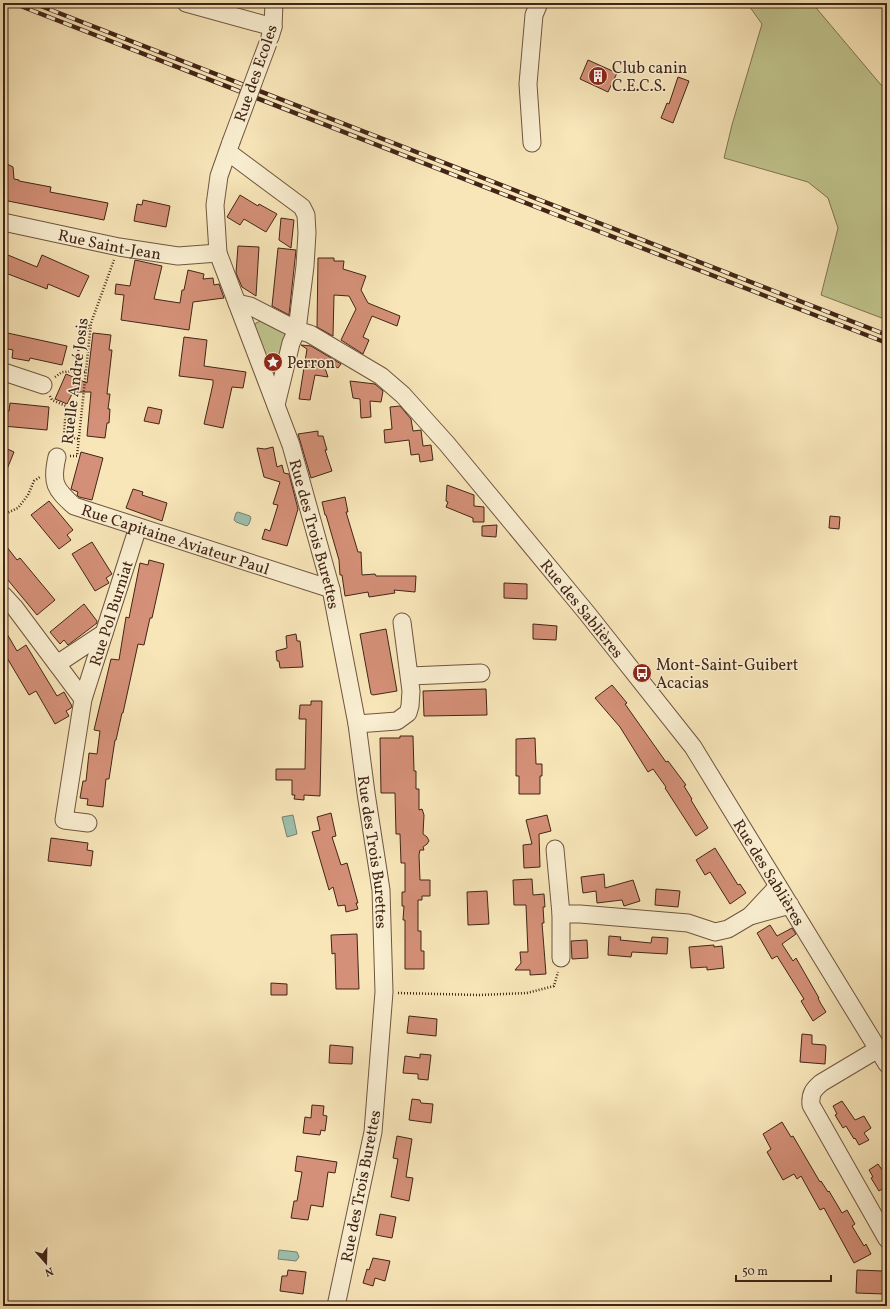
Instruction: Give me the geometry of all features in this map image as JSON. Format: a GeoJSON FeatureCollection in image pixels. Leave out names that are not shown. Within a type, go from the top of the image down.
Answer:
{"type":"FeatureCollection","features":[{"type":"Feature","properties":{"kind":"street"},"geometry":{"type":"LineString","coordinates":[[186,3],[271,35]]}},
{"type":"Feature","properties":{"kind":"street","name":"Rue des Ecoles"},"geometry":{"type":"LineString","coordinates":[[237,303],[218,253],[215,205],[219,176],[271,35],[274,3]]}},
{"type":"Feature","properties":{"kind":"street"},"geometry":{"type":"LineString","coordinates":[[532,143],[528,84],[534,15],[539,3]]}},
{"type":"Feature","properties":{"kind":"street"},"geometry":{"type":"LineString","coordinates":[[229,147],[302,207],[306,215],[307,233],[305,266],[297,330],[291,343],[276,405]]}},
{"type":"Feature","properties":{"kind":"street","name":"Rue Saint-Jean"},"geometry":{"type":"LineString","coordinates":[[3,222],[119,247],[178,256],[218,253]]}},
{"type":"Feature","properties":{"kind":"street","name":"Rue des Sablières"},"geometry":{"type":"LineString","coordinates":[[237,303],[250,306],[297,330],[310,334],[382,376],[403,395],[447,444],[586,612],[692,747],[887,1064]]}},
{"type":"Feature","properties":{"kind":"street","name":"Rue des Trois Burettes"},"geometry":{"type":"LineString","coordinates":[[237,303],[291,445],[331,589],[357,724],[381,890],[384,992],[373,1132],[336,1306]]}},
{"type":"Feature","properties":{"kind":"street"},"geometry":{"type":"LineString","coordinates":[[3,375],[4,372],[43,385]]}},
{"type":"Feature","properties":{"kind":"street","name":"Rue Capitaine Aviateur Paul"},"geometry":{"type":"LineString","coordinates":[[56,462],[54,475],[60,493],[74,506],[331,589]]}},
{"type":"Feature","properties":{"kind":"street","name":"Rue Pol Burniat"},"geometry":{"type":"LineString","coordinates":[[88,824],[64,820],[83,698],[138,527]]}},
{"type":"Feature","properties":{"kind":"street","name":"Rue Pol Burniat"},"geometry":{"type":"LineString","coordinates":[[3,595],[15,608],[83,698]]}},
{"type":"Feature","properties":{"kind":"street"},"geometry":{"type":"LineString","coordinates":[[357,724],[397,721],[408,713],[410,706],[410,676],[402,622]]}},
{"type":"Feature","properties":{"kind":"street"},"geometry":{"type":"LineString","coordinates":[[58,664],[104,633]]}},
{"type":"Feature","properties":{"kind":"street"},"geometry":{"type":"LineString","coordinates":[[410,676],[481,673]]}},
{"type":"Feature","properties":{"kind":"street"},"geometry":{"type":"LineString","coordinates":[[556,849],[561,914],[561,958]]}},
{"type":"Feature","properties":{"kind":"street"},"geometry":{"type":"LineString","coordinates":[[561,914],[580,914],[688,923],[715,932],[728,930],[750,916],[778,886]]}},
{"type":"Feature","properties":{"kind":"street"},"geometry":{"type":"LineString","coordinates":[[750,916],[790,905]]}},
{"type":"Feature","properties":{"kind":"street"},"geometry":{"type":"LineString","coordinates":[[878,1049],[821,1083],[814,1089],[805,1093],[887,1239]]}},
{"type":"Feature","properties":{"kind":"path","name":"Ruelle André Josis"},"geometry":{"type":"LineString","coordinates":[[56,462],[77,456],[90,323],[119,247]]}},
{"type":"Feature","properties":{"kind":"path"},"geometry":{"type":"LineString","coordinates":[[75,371],[79,347],[90,323]]}},
{"type":"Feature","properties":{"kind":"path"},"geometry":{"type":"LineString","coordinates":[[79,439],[64,436],[66,406],[52,400],[43,385],[62,372],[85,372]]}},
{"type":"Feature","properties":{"kind":"path"},"geometry":{"type":"LineString","coordinates":[[3,513],[5,514],[18,508],[28,495],[34,481],[56,462]]}},
{"type":"Feature","properties":{"kind":"path"},"geometry":{"type":"LineString","coordinates":[[384,992],[479,995],[527,993],[554,986],[561,958]]}},
{"type":"Feature","properties":{"kind":"green space"},"geometry":{"type":"Polygon","coordinates":[[[747,3],[812,3],[887,92],[887,320],[821,295],[838,228],[828,198],[808,182],[724,158],[732,125],[762,24],[747,3]]]}},
{"type":"Feature","properties":{"kind":"green space"},"geometry":{"type":"Polygon","coordinates":[[[261,321],[287,334],[276,374],[273,375],[254,327],[256,323],[261,321]]]}},
{"type":"Feature","properties":{"kind":"shaded area"},"geometry":{"type":"Polygon","coordinates":[[[238,512],[250,516],[251,518],[247,526],[234,520],[236,513],[238,512]]]}},
{"type":"Feature","properties":{"kind":"shaded area"},"geometry":{"type":"Polygon","coordinates":[[[293,815],[297,834],[287,837],[282,817],[293,815]]]}},
{"type":"Feature","properties":{"kind":"shaded area"},"geometry":{"type":"Polygon","coordinates":[[[279,1250],[297,1252],[299,1257],[296,1261],[278,1259],[279,1250]]]}},
{"type":"Feature","properties":{"kind":"building","name":"Club canin C.E.C.S."},"geometry":{"type":"Polygon","coordinates":[[[588,60],[617,73],[608,92],[580,79],[588,60]]]}},
{"type":"Feature","properties":{"kind":"building"},"geometry":{"type":"Polygon","coordinates":[[[678,77],[689,81],[673,123],[661,118],[667,103],[669,104],[678,77]]]}},
{"type":"Feature","properties":{"kind":"building"},"geometry":{"type":"Polygon","coordinates":[[[7,164],[13,167],[14,179],[19,181],[51,187],[50,192],[108,203],[104,220],[3,200],[3,167],[7,164]]]}},
{"type":"Feature","properties":{"kind":"building"},"geometry":{"type":"Polygon","coordinates":[[[240,195],[258,206],[259,204],[277,214],[266,232],[244,219],[240,225],[227,217],[240,195]]]}},
{"type":"Feature","properties":{"kind":"building"},"geometry":{"type":"Polygon","coordinates":[[[143,200],[170,206],[166,227],[134,221],[137,204],[142,205],[143,200]]]}},
{"type":"Feature","properties":{"kind":"building"},"geometry":{"type":"Polygon","coordinates":[[[281,218],[294,220],[291,248],[279,240],[281,218]]]}},
{"type":"Feature","properties":{"kind":"building"},"geometry":{"type":"Polygon","coordinates":[[[238,246],[259,247],[256,296],[242,287],[236,273],[238,246]]]}},
{"type":"Feature","properties":{"kind":"building"},"geometry":{"type":"Polygon","coordinates":[[[278,248],[296,250],[289,315],[272,306],[278,248]]]}},
{"type":"Feature","properties":{"kind":"building"},"geometry":{"type":"Polygon","coordinates":[[[3,253],[37,267],[42,255],[89,276],[79,297],[48,284],[47,289],[3,272],[3,253]]]}},
{"type":"Feature","properties":{"kind":"building"},"geometry":{"type":"Polygon","coordinates":[[[318,258],[334,258],[334,261],[344,261],[343,269],[366,276],[361,290],[368,303],[400,316],[397,326],[372,316],[363,337],[369,340],[363,354],[341,340],[356,309],[349,296],[334,295],[333,336],[317,327],[318,258]]]}},
{"type":"Feature","properties":{"kind":"building"},"geometry":{"type":"Polygon","coordinates":[[[135,260],[162,266],[154,299],[180,303],[188,270],[204,274],[203,279],[213,278],[214,285],[219,284],[224,298],[193,302],[189,330],[121,320],[124,295],[115,294],[116,284],[130,286],[135,260]]]}},
{"type":"Feature","properties":{"kind":"building"},"geometry":{"type":"Polygon","coordinates":[[[3,332],[67,346],[62,365],[30,358],[29,361],[12,358],[13,350],[3,348],[3,332]]]}},
{"type":"Feature","properties":{"kind":"building"},"geometry":{"type":"Polygon","coordinates":[[[93,333],[111,335],[109,350],[112,350],[107,394],[110,394],[108,409],[110,409],[109,423],[107,423],[105,438],[87,436],[91,392],[73,392],[67,404],[55,399],[66,374],[87,383],[93,333]]]}},
{"type":"Feature","properties":{"kind":"building"},"geometry":{"type":"Polygon","coordinates":[[[184,337],[207,340],[204,366],[246,372],[243,388],[232,387],[223,428],[204,424],[213,380],[179,376],[184,337]]]}},
{"type":"Feature","properties":{"kind":"building"},"geometry":{"type":"Polygon","coordinates":[[[301,345],[311,346],[341,364],[338,368],[322,359],[328,377],[315,375],[310,400],[299,399],[307,349],[301,345]]]}},
{"type":"Feature","properties":{"kind":"building"},"geometry":{"type":"Polygon","coordinates":[[[350,381],[375,384],[383,391],[381,402],[370,401],[371,417],[361,418],[360,399],[353,398],[350,381]]]}},
{"type":"Feature","properties":{"kind":"building"},"geometry":{"type":"Polygon","coordinates":[[[10,403],[49,407],[47,430],[3,426],[4,410],[9,411],[10,403]]]}},
{"type":"Feature","properties":{"kind":"building"},"geometry":{"type":"Polygon","coordinates":[[[400,406],[411,419],[413,431],[421,430],[423,446],[431,445],[433,460],[420,462],[419,454],[411,455],[409,440],[385,443],[384,430],[392,429],[390,407],[400,406]]]}},
{"type":"Feature","properties":{"kind":"building"},"geometry":{"type":"Polygon","coordinates":[[[148,407],[162,410],[159,424],[144,421],[148,407]]]}},
{"type":"Feature","properties":{"kind":"building"},"geometry":{"type":"Polygon","coordinates":[[[318,431],[318,436],[323,436],[327,450],[325,450],[332,471],[311,478],[298,434],[318,431]]]}},
{"type":"Feature","properties":{"kind":"building"},"geometry":{"type":"Polygon","coordinates":[[[3,447],[14,452],[3,479],[3,447]]]}},
{"type":"Feature","properties":{"kind":"building"},"geometry":{"type":"Polygon","coordinates":[[[273,447],[277,467],[282,465],[284,473],[289,474],[298,509],[287,546],[262,539],[265,529],[270,531],[278,505],[273,504],[280,482],[264,477],[257,448],[265,449],[273,447]]]}},
{"type":"Feature","properties":{"kind":"building"},"geometry":{"type":"Polygon","coordinates":[[[81,452],[103,458],[92,500],[79,497],[77,495],[78,492],[71,489],[81,452]]]}},
{"type":"Feature","properties":{"kind":"building"},"geometry":{"type":"Polygon","coordinates":[[[447,485],[474,495],[474,506],[484,507],[484,522],[473,522],[473,518],[446,507],[448,502],[446,501],[447,485]]]}},
{"type":"Feature","properties":{"kind":"building"},"geometry":{"type":"Polygon","coordinates":[[[133,489],[143,492],[142,495],[167,503],[162,521],[126,508],[133,489]]]}},
{"type":"Feature","properties":{"kind":"building"},"geometry":{"type":"Polygon","coordinates":[[[345,497],[348,512],[346,512],[358,552],[361,552],[362,575],[375,574],[376,576],[416,576],[415,592],[394,590],[395,593],[369,597],[368,592],[345,596],[342,575],[340,575],[339,560],[322,502],[345,497]]]}},
{"type":"Feature","properties":{"kind":"building"},"geometry":{"type":"Polygon","coordinates":[[[49,501],[73,530],[67,535],[71,540],[59,549],[31,515],[49,501]]]}},
{"type":"Feature","properties":{"kind":"building"},"geometry":{"type":"Polygon","coordinates":[[[830,516],[840,517],[839,529],[829,528],[830,516]]]}},
{"type":"Feature","properties":{"kind":"building"},"geometry":{"type":"Polygon","coordinates":[[[497,525],[496,537],[482,536],[482,526],[497,525]]]}},
{"type":"Feature","properties":{"kind":"building"},"geometry":{"type":"Polygon","coordinates":[[[3,542],[17,560],[20,558],[55,600],[37,615],[3,574],[3,542]]]}},
{"type":"Feature","properties":{"kind":"building"},"geometry":{"type":"Polygon","coordinates":[[[92,542],[112,574],[106,578],[109,583],[95,591],[72,554],[92,542]]]}},
{"type":"Feature","properties":{"kind":"building"},"geometry":{"type":"Polygon","coordinates":[[[149,560],[164,564],[152,618],[150,618],[144,645],[138,644],[123,713],[115,740],[109,779],[106,779],[103,807],[87,805],[88,799],[80,798],[83,781],[86,781],[89,753],[97,754],[100,731],[94,730],[111,659],[119,660],[126,617],[129,618],[140,563],[148,565],[149,560]]]}},
{"type":"Feature","properties":{"kind":"building"},"geometry":{"type":"Polygon","coordinates":[[[504,583],[527,584],[527,599],[504,598],[504,583]]]}},
{"type":"Feature","properties":{"kind":"building"},"geometry":{"type":"Polygon","coordinates":[[[84,604],[97,623],[68,645],[64,640],[60,644],[50,632],[84,604]]]}},
{"type":"Feature","properties":{"kind":"building"},"geometry":{"type":"Polygon","coordinates":[[[533,624],[557,626],[556,640],[533,639],[533,624]]]}},
{"type":"Feature","properties":{"kind":"building"},"geometry":{"type":"Polygon","coordinates":[[[3,627],[17,651],[26,645],[57,696],[64,692],[72,706],[66,711],[69,716],[55,724],[36,691],[29,695],[3,651],[3,627]]]}},
{"type":"Feature","properties":{"kind":"building"},"geometry":{"type":"Polygon","coordinates":[[[386,629],[397,691],[373,695],[371,694],[360,634],[386,629]]]}},
{"type":"Feature","properties":{"kind":"building"},"geometry":{"type":"Polygon","coordinates":[[[296,634],[297,641],[300,641],[303,667],[280,668],[279,661],[277,661],[276,651],[287,648],[286,636],[296,634]]]}},
{"type":"Feature","properties":{"kind":"building"},"geometry":{"type":"Polygon","coordinates":[[[612,685],[627,703],[625,704],[666,762],[668,761],[686,785],[684,786],[692,799],[691,800],[708,828],[696,836],[665,788],[666,787],[653,769],[648,772],[620,727],[595,698],[612,685]]]}},
{"type":"Feature","properties":{"kind":"building"},"geometry":{"type":"Polygon","coordinates":[[[486,689],[487,715],[424,716],[423,691],[486,689]]]}},
{"type":"Feature","properties":{"kind":"building"},"geometry":{"type":"Polygon","coordinates":[[[311,701],[322,701],[320,796],[304,795],[304,800],[294,799],[295,795],[292,795],[292,780],[276,780],[276,769],[305,769],[306,719],[299,719],[300,705],[311,705],[311,701]]]}},
{"type":"Feature","properties":{"kind":"building"},"geometry":{"type":"Polygon","coordinates":[[[400,736],[413,736],[414,771],[416,771],[416,789],[419,789],[419,810],[422,809],[424,815],[423,834],[429,841],[423,847],[424,850],[420,850],[419,855],[420,880],[430,880],[430,896],[422,896],[422,900],[418,900],[418,931],[421,931],[421,951],[424,951],[424,969],[405,969],[405,920],[403,920],[404,906],[402,906],[402,892],[405,892],[405,863],[401,863],[400,834],[396,834],[395,793],[381,793],[380,738],[400,738],[400,736]]]}},
{"type":"Feature","properties":{"kind":"building"},"geometry":{"type":"Polygon","coordinates":[[[535,738],[536,764],[542,764],[540,794],[519,794],[519,776],[516,776],[516,739],[535,738]]]}},
{"type":"Feature","properties":{"kind":"building"},"geometry":{"type":"Polygon","coordinates":[[[331,813],[336,836],[332,837],[341,865],[347,863],[358,903],[356,903],[358,909],[346,912],[345,905],[338,906],[333,887],[329,890],[312,832],[320,830],[317,817],[331,813]]]}},
{"type":"Feature","properties":{"kind":"building"},"geometry":{"type":"Polygon","coordinates":[[[547,815],[551,831],[539,834],[540,867],[524,868],[523,845],[532,844],[526,820],[547,815]]]}},
{"type":"Feature","properties":{"kind":"building"},"geometry":{"type":"Polygon","coordinates":[[[51,838],[88,843],[87,850],[93,851],[91,866],[48,861],[51,838]]]}},
{"type":"Feature","properties":{"kind":"building"},"geometry":{"type":"Polygon","coordinates":[[[715,848],[738,885],[740,884],[746,893],[730,904],[710,872],[705,875],[696,860],[715,848]]]}},
{"type":"Feature","properties":{"kind":"building"},"geometry":{"type":"Polygon","coordinates":[[[604,874],[605,888],[633,880],[640,901],[624,906],[622,900],[597,903],[596,891],[583,893],[581,877],[604,874]]]}},
{"type":"Feature","properties":{"kind":"building"},"geometry":{"type":"Polygon","coordinates":[[[532,879],[533,895],[544,894],[544,923],[542,923],[546,974],[530,975],[530,970],[515,970],[521,963],[520,952],[528,952],[526,905],[514,905],[513,880],[532,879]]]}},
{"type":"Feature","properties":{"kind":"building"},"geometry":{"type":"Polygon","coordinates":[[[656,889],[680,891],[678,907],[655,905],[656,889]]]}},
{"type":"Feature","properties":{"kind":"building"},"geometry":{"type":"Polygon","coordinates":[[[487,891],[489,924],[468,925],[467,892],[487,891]]]}},
{"type":"Feature","properties":{"kind":"building"},"geometry":{"type":"Polygon","coordinates":[[[770,925],[777,936],[792,928],[796,934],[782,944],[793,961],[796,958],[826,1012],[813,1021],[801,1001],[804,999],[777,956],[772,959],[757,933],[770,925]]]}},
{"type":"Feature","properties":{"kind":"building"},"geometry":{"type":"Polygon","coordinates":[[[357,934],[359,989],[336,989],[335,953],[332,954],[331,935],[357,934]]]}},
{"type":"Feature","properties":{"kind":"building"},"geometry":{"type":"Polygon","coordinates":[[[609,936],[621,937],[620,940],[651,943],[652,937],[668,938],[667,954],[632,952],[631,957],[608,955],[609,936]]]}},
{"type":"Feature","properties":{"kind":"building"},"geometry":{"type":"Polygon","coordinates":[[[587,940],[588,958],[572,959],[571,941],[587,940]]]}},
{"type":"Feature","properties":{"kind":"building"},"geometry":{"type":"Polygon","coordinates":[[[714,945],[714,947],[722,946],[724,968],[707,970],[707,967],[691,968],[689,947],[714,945]]]}},
{"type":"Feature","properties":{"kind":"building"},"geometry":{"type":"Polygon","coordinates":[[[271,983],[287,984],[287,995],[271,995],[271,983]]]}},
{"type":"Feature","properties":{"kind":"building"},"geometry":{"type":"Polygon","coordinates":[[[409,1016],[437,1019],[436,1036],[407,1033],[409,1016]]]}},
{"type":"Feature","properties":{"kind":"building"},"geometry":{"type":"Polygon","coordinates":[[[802,1034],[812,1035],[812,1044],[825,1045],[825,1064],[800,1062],[802,1034]]]}},
{"type":"Feature","properties":{"kind":"building"},"geometry":{"type":"Polygon","coordinates":[[[330,1045],[353,1047],[352,1064],[329,1063],[330,1045]]]}},
{"type":"Feature","properties":{"kind":"building"},"geometry":{"type":"Polygon","coordinates":[[[420,1054],[431,1055],[428,1080],[418,1079],[418,1074],[403,1073],[405,1056],[420,1058],[420,1054]]]}},
{"type":"Feature","properties":{"kind":"building"},"geometry":{"type":"Polygon","coordinates":[[[412,1099],[420,1100],[421,1103],[433,1104],[431,1123],[409,1120],[412,1099]]]}},
{"type":"Feature","properties":{"kind":"building"},"geometry":{"type":"Polygon","coordinates":[[[842,1101],[855,1120],[864,1116],[871,1128],[864,1133],[869,1140],[859,1145],[846,1126],[843,1128],[835,1115],[837,1114],[833,1106],[842,1101]]]}},
{"type":"Feature","properties":{"kind":"building"},"geometry":{"type":"Polygon","coordinates":[[[312,1105],[324,1106],[323,1115],[327,1116],[325,1131],[321,1130],[320,1135],[303,1133],[305,1117],[311,1118],[312,1105]]]}},
{"type":"Feature","properties":{"kind":"building"},"geometry":{"type":"Polygon","coordinates":[[[782,1122],[791,1137],[793,1136],[820,1182],[821,1181],[828,1192],[829,1191],[842,1213],[847,1210],[855,1224],[852,1226],[864,1246],[866,1244],[871,1254],[854,1263],[824,1208],[820,1210],[801,1176],[797,1179],[794,1174],[783,1180],[767,1152],[771,1149],[763,1134],[782,1122]]]}},
{"type":"Feature","properties":{"kind":"building"},"geometry":{"type":"Polygon","coordinates":[[[397,1136],[412,1139],[406,1177],[413,1178],[409,1201],[391,1197],[398,1159],[393,1158],[397,1136]]]}},
{"type":"Feature","properties":{"kind":"building"},"geometry":{"type":"Polygon","coordinates":[[[297,1156],[337,1162],[335,1173],[328,1172],[323,1207],[311,1205],[308,1220],[291,1218],[294,1201],[297,1201],[302,1172],[295,1171],[297,1156]]]}},
{"type":"Feature","properties":{"kind":"building"},"geometry":{"type":"Polygon","coordinates":[[[878,1164],[887,1177],[887,1186],[879,1191],[871,1178],[873,1177],[869,1170],[878,1164]]]}},
{"type":"Feature","properties":{"kind":"building"},"geometry":{"type":"Polygon","coordinates":[[[380,1214],[396,1217],[392,1238],[376,1235],[380,1214]]]}},
{"type":"Feature","properties":{"kind":"building"},"geometry":{"type":"Polygon","coordinates":[[[373,1258],[390,1261],[385,1281],[375,1278],[373,1286],[363,1283],[367,1269],[369,1270],[373,1258]]]}},
{"type":"Feature","properties":{"kind":"building"},"geometry":{"type":"Polygon","coordinates":[[[288,1270],[306,1272],[303,1294],[280,1291],[282,1276],[287,1276],[288,1270]]]}},
{"type":"Feature","properties":{"kind":"building"},"geometry":{"type":"Polygon","coordinates":[[[857,1270],[883,1271],[883,1280],[885,1280],[885,1294],[856,1293],[857,1270]]]}},
{"type":"Feature","properties":{"kind":"railway"},"geometry":{"type":"LineString","coordinates":[[13,3],[887,343]]}},
{"type":"Feature","properties":{"kind":"railway"},"geometry":{"type":"LineString","coordinates":[[33,3],[887,335]]}},
{"type":"Feature","properties":{"kind":"place","name":"Club canin C.E.C.S."},"geometry":{"type":"Point","coordinates":[598,76]}},
{"type":"Feature","properties":{"kind":"place","name":"Perron"},"geometry":{"type":"Point","coordinates":[273,362]}},
{"type":"Feature","properties":{"kind":"place","name":"Mont-Saint-Guibert Acacias"},"geometry":{"type":"Point","coordinates":[642,673]}}]}
